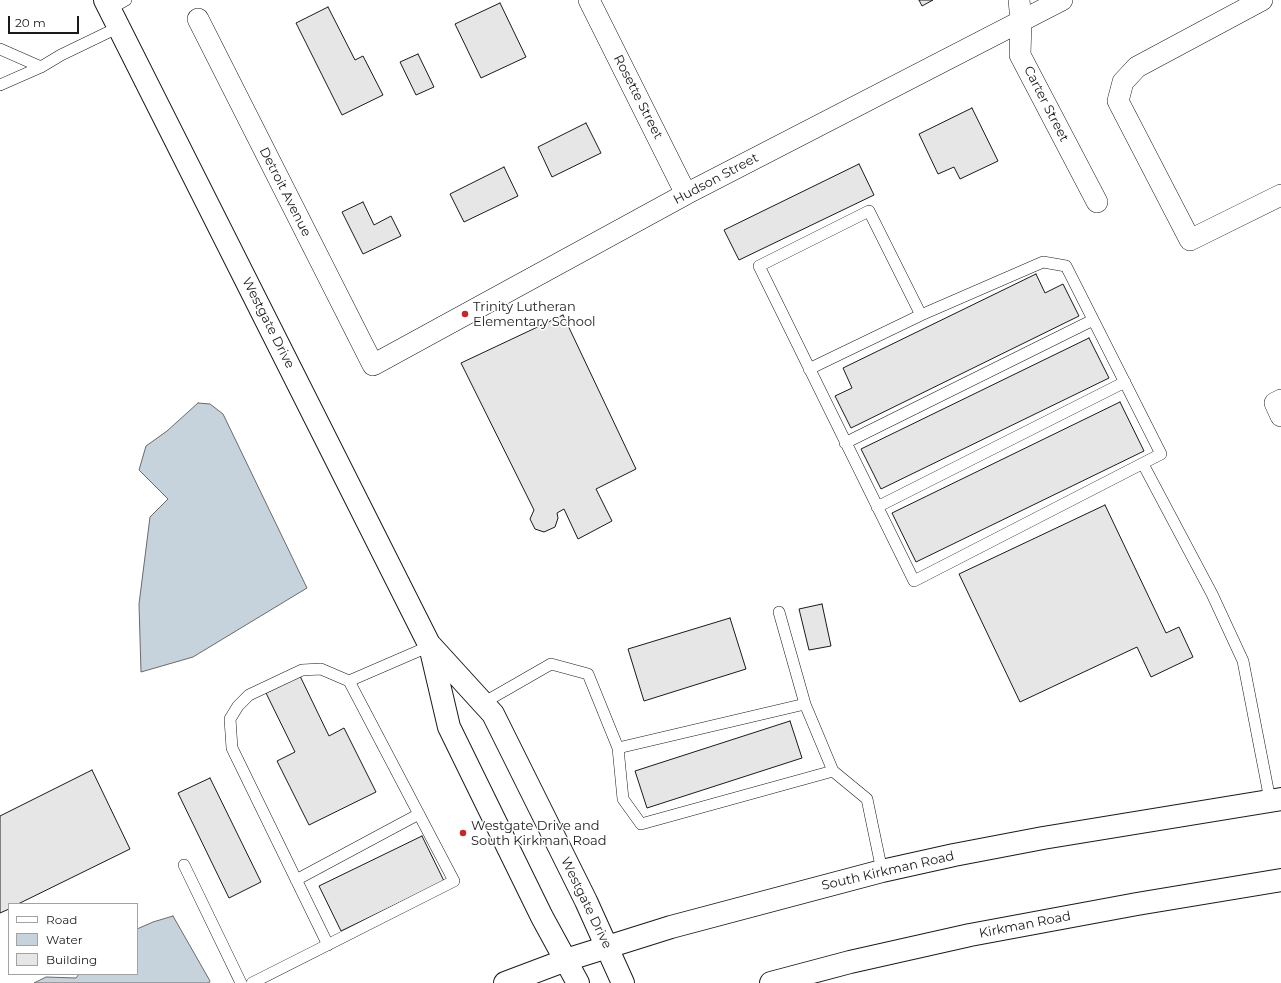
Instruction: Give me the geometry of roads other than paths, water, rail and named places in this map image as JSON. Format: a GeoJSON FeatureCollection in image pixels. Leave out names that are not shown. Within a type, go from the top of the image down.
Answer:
{"type":"FeatureCollection","features":[{"type":"Feature","properties":{"kind":"street","name":"Rosette Street"},"geometry":{"type":"LineString","coordinates":[[589,0],[686,194]]}},
{"type":"Feature","properties":{"kind":"street","name":"Carter Street"},"geometry":{"type":"LineString","coordinates":[[1020,0],[1020,55],[1097,202]]}},
{"type":"Feature","properties":{"kind":"street","name":"Hudson Street"},"geometry":{"type":"LineString","coordinates":[[373,365],[686,194],[1062,0]]}},
{"type":"Feature","properties":{"kind":"street"},"geometry":{"type":"LineString","coordinates":[[1262,0],[1137,66],[1123,82],[1118,101],[1190,240],[1281,194]]}},
{"type":"Feature","properties":{"kind":"street","name":"Westgate Drive"},"geometry":{"type":"LineString","coordinates":[[115,9],[430,646],[449,727],[542,917],[578,983]]}},
{"type":"Feature","properties":{"kind":"street","name":"Detroit Avenue"},"geometry":{"type":"LineString","coordinates":[[198,19],[373,365]]}},
{"type":"Feature","properties":{"kind":"street"},"geometry":{"type":"LineString","coordinates":[[1281,400],[1275,403],[1281,416]]}},
{"type":"Feature","properties":{"kind":"street","name":"Westgate Drive"},"geometry":{"type":"LineString","coordinates":[[430,646],[493,714],[586,902],[623,983]]}},
{"type":"Feature","properties":{"kind":"street","name":"South Kirkman Road"},"geometry":{"type":"LineString","coordinates":[[505,983],[606,946],[671,927],[882,871],[954,855],[1043,838],[1275,800]]}},
{"type":"Feature","properties":{"kind":"street","name":"Kirkman Road"},"geometry":{"type":"LineString","coordinates":[[771,983],[850,962],[978,934],[1138,904],[1281,880]]}},
{"type":"Feature","properties":{"kind":"lane"},"geometry":{"type":"LineString","coordinates":[[0,85],[41,67],[62,55],[115,9]]}},
{"type":"Feature","properties":{"kind":"lane"},"geometry":{"type":"LineString","coordinates":[[0,49],[41,67]]}},
{"type":"Feature","properties":{"kind":"lane"},"geometry":{"type":"LineString","coordinates":[[809,369],[921,315],[1044,262],[1066,266],[1161,454],[914,581],[809,369],[759,266],[869,211],[921,315]]}},
{"type":"Feature","properties":{"kind":"lane"},"geometry":{"type":"LineString","coordinates":[[846,443],[1093,320]]}},
{"type":"Feature","properties":{"kind":"lane"},"geometry":{"type":"LineString","coordinates":[[877,506],[1125,382]]}},
{"type":"Feature","properties":{"kind":"lane"},"geometry":{"type":"LineString","coordinates":[[1143,464],[1212,594],[1243,661],[1275,800]]}},
{"type":"Feature","properties":{"kind":"lane"},"geometry":{"type":"LineString","coordinates":[[779,612],[805,704],[833,772],[867,800],[882,871]]}},
{"type":"Feature","properties":{"kind":"lane"},"geometry":{"type":"LineString","coordinates":[[349,681],[430,646]]}},
{"type":"Feature","properties":{"kind":"lane"},"geometry":{"type":"LineString","coordinates":[[482,703],[551,664],[588,674],[618,748],[623,799],[640,824],[833,772]]}},
{"type":"Feature","properties":{"kind":"lane"},"geometry":{"type":"LineString","coordinates":[[252,983],[454,881],[349,681],[321,669],[302,670],[249,695],[238,706],[230,719],[232,748],[328,944]]}},
{"type":"Feature","properties":{"kind":"lane"},"geometry":{"type":"LineString","coordinates":[[618,748],[805,704]]}},
{"type":"Feature","properties":{"kind":"lane"},"geometry":{"type":"LineString","coordinates":[[296,880],[419,814]]}},
{"type":"Feature","properties":{"kind":"lane"},"geometry":{"type":"LineString","coordinates":[[184,866],[241,983]]}},
{"type":"Feature","properties":{"kind":"water"},"geometry":{"type":"Polygon","coordinates":[[[198,403],[210,404],[223,414],[307,588],[193,657],[141,672],[139,604],[150,517],[168,499],[139,470],[146,446],[167,431],[198,403]]]}},
{"type":"Feature","properties":{"kind":"water"},"geometry":{"type":"Polygon","coordinates":[[[173,916],[210,981],[209,983],[34,983],[46,977],[76,978],[78,975],[138,975],[138,929],[173,916]]]}},
{"type":"Feature","properties":{"kind":"place","name":"Trinity Lutheran Elementary School"},"geometry":{"type":"Point","coordinates":[465,314]}},
{"type":"Feature","properties":{"kind":"place","name":"Westgate Drive and South Kirkman Road"},"geometry":{"type":"Point","coordinates":[463,833]}}]}
